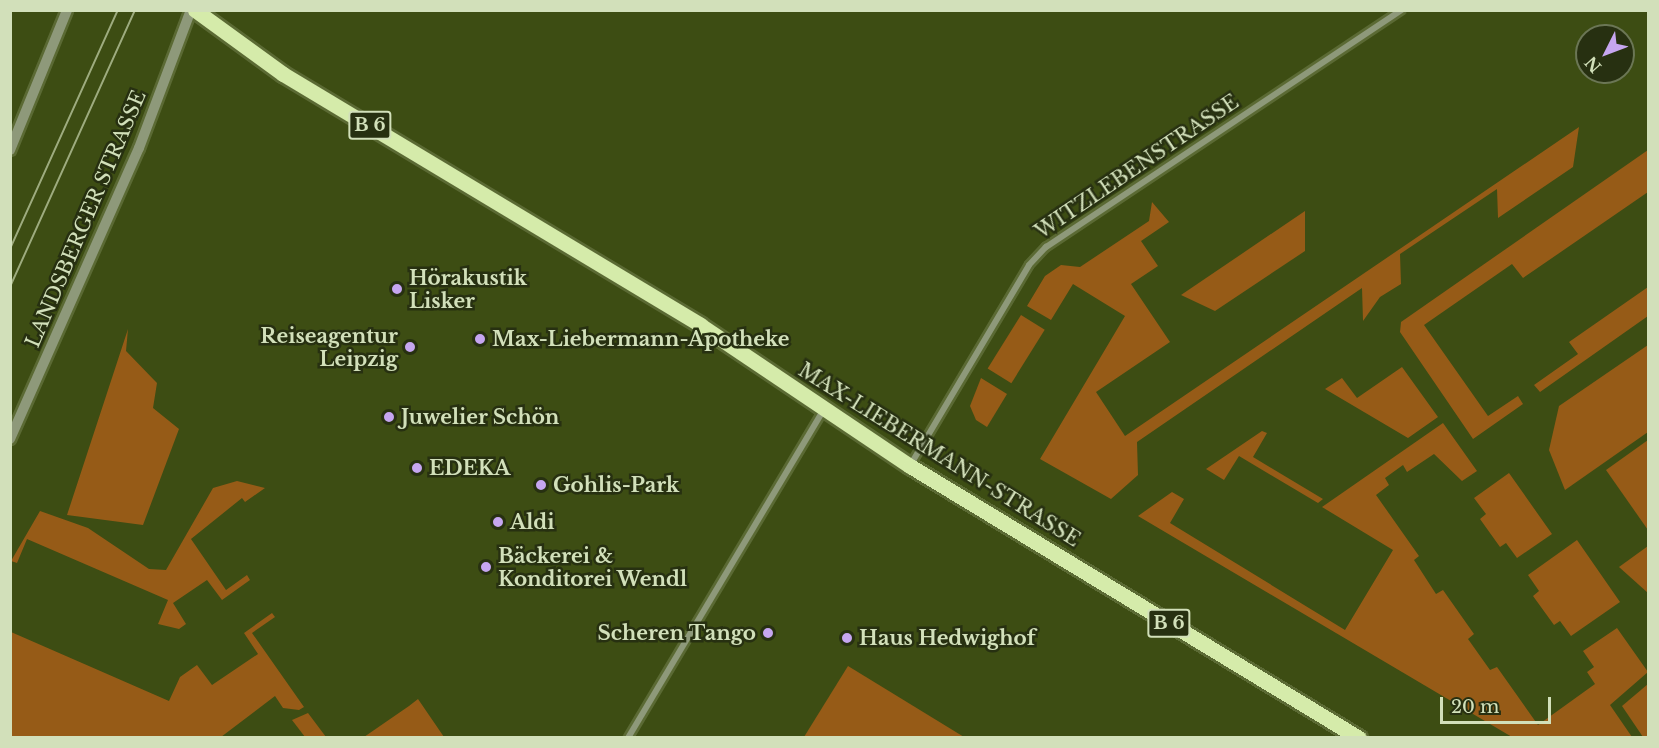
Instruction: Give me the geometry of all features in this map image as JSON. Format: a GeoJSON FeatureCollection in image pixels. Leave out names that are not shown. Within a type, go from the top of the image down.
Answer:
{"type":"FeatureCollection","features":[{"type":"Feature","properties":{"kind":"main road","name":"MAX-LIEBERMANN-STRASSE"},"geometry":{"type":"LineString","coordinates":[[195,10],[284,74],[700,325],[823,411],[910,466],[1359,738]]}},
{"type":"Feature","properties":{"kind":"street"},"geometry":{"type":"LineString","coordinates":[[10,150],[67,10]]}},
{"type":"Feature","properties":{"kind":"street","name":"LANDSBERGER STRASSE"},"geometry":{"type":"LineString","coordinates":[[10,439],[140,148],[191,10]]}},
{"type":"Feature","properties":{"kind":"street","name":"WITZLEBENSTRASSE"},"geometry":{"type":"LineString","coordinates":[[910,466],[1029,265],[1046,247],[1401,10]]}},
{"type":"Feature","properties":{"kind":"street"},"geometry":{"type":"LineString","coordinates":[[628,738],[823,411]]}},
{"type":"Feature","properties":{"kind":"shaded area"},"geometry":{"type":"Polygon","coordinates":[[[1579,127],[1573,167],[1498,218],[1497,189],[1400,254],[1401,284],[1380,297],[1363,321],[1362,288],[1137,442],[1138,475],[1111,499],[1040,459],[1125,316],[1073,284],[1051,320],[1027,306],[1045,276],[1061,265],[1080,267],[1149,221],[1152,202],[1169,222],[1141,241],[1158,266],[1131,284],[1170,342],[1096,392],[1125,436],[1579,127]]]}},
{"type":"Feature","properties":{"kind":"shaded area"},"geometry":{"type":"Polygon","coordinates":[[[1648,150],[1648,192],[1523,278],[1512,264],[1424,325],[1488,416],[1518,396],[1523,404],[1473,439],[1400,332],[1401,322],[1648,150]]]}},
{"type":"Feature","properties":{"kind":"shaded area"},"geometry":{"type":"Polygon","coordinates":[[[1305,211],[1305,251],[1215,311],[1181,295],[1305,211]]]}},
{"type":"Feature","properties":{"kind":"shaded area"},"geometry":{"type":"Polygon","coordinates":[[[1648,287],[1648,316],[1540,392],[1534,385],[1578,354],[1569,342],[1648,287]]]}},
{"type":"Feature","properties":{"kind":"shaded area"},"geometry":{"type":"Polygon","coordinates":[[[1021,315],[1045,330],[1011,383],[988,368],[1021,315]]]}},
{"type":"Feature","properties":{"kind":"shaded area"},"geometry":{"type":"Polygon","coordinates":[[[128,329],[126,351],[157,383],[153,408],[179,429],[143,525],[67,515],[128,329]]]}},
{"type":"Feature","properties":{"kind":"shaded area"},"geometry":{"type":"Polygon","coordinates":[[[1648,345],[1648,432],[1565,490],[1549,450],[1559,406],[1648,345]]]}},
{"type":"Feature","properties":{"kind":"shaded area"},"geometry":{"type":"Polygon","coordinates":[[[1402,367],[1438,417],[1408,438],[1325,389],[1342,378],[1357,398],[1402,367]]]}},
{"type":"Feature","properties":{"kind":"shaded area"},"geometry":{"type":"Polygon","coordinates":[[[981,378],[1007,394],[987,427],[976,420],[970,406],[981,378]]]}},
{"type":"Feature","properties":{"kind":"shaded area"},"geometry":{"type":"Polygon","coordinates":[[[1443,423],[1477,471],[1462,481],[1434,454],[1407,472],[1403,465],[1385,478],[1389,485],[1376,495],[1419,556],[1414,560],[1436,594],[1443,590],[1474,634],[1468,639],[1490,670],[1497,667],[1538,725],[1595,684],[1587,672],[1594,667],[1583,651],[1617,628],[1648,672],[1610,705],[1632,737],[1512,737],[1138,516],[1172,492],[1184,499],[1170,523],[1345,630],[1393,550],[1322,507],[1443,423]]]}},
{"type":"Feature","properties":{"kind":"shaded area"},"geometry":{"type":"Polygon","coordinates":[[[1262,431],[1267,433],[1253,457],[1323,499],[1318,503],[1239,456],[1224,480],[1206,469],[1262,431]]]}},
{"type":"Feature","properties":{"kind":"shaded area"},"geometry":{"type":"Polygon","coordinates":[[[1648,440],[1648,530],[1606,470],[1648,440]]]}},
{"type":"Feature","properties":{"kind":"shaded area"},"geometry":{"type":"Polygon","coordinates":[[[1509,473],[1552,534],[1517,558],[1506,543],[1500,547],[1480,519],[1486,514],[1474,498],[1509,473]]]}},
{"type":"Feature","properties":{"kind":"shaded area"},"geometry":{"type":"Polygon","coordinates":[[[237,481],[265,488],[245,502],[242,498],[191,539],[226,590],[247,575],[250,580],[222,600],[207,580],[173,603],[186,624],[179,629],[158,624],[168,600],[27,539],[17,563],[11,561],[40,511],[88,528],[149,569],[166,570],[213,488],[237,481]]]}},
{"type":"Feature","properties":{"kind":"shaded area"},"geometry":{"type":"Polygon","coordinates":[[[1577,540],[1620,602],[1571,636],[1560,621],[1554,625],[1533,596],[1539,591],[1528,575],[1577,540]]]}},
{"type":"Feature","properties":{"kind":"shaded area"},"geometry":{"type":"Polygon","coordinates":[[[1648,546],[1648,593],[1619,567],[1648,546]]]}},
{"type":"Feature","properties":{"kind":"shaded area"},"geometry":{"type":"Polygon","coordinates":[[[272,613],[275,617],[252,633],[304,707],[299,710],[283,708],[275,696],[221,737],[11,737],[11,632],[169,701],[180,677],[197,665],[212,685],[258,654],[244,633],[272,613]]]}},
{"type":"Feature","properties":{"kind":"shaded area"},"geometry":{"type":"Polygon","coordinates":[[[848,666],[964,737],[804,737],[848,666]]]}},
{"type":"Feature","properties":{"kind":"shaded area"},"geometry":{"type":"Polygon","coordinates":[[[1648,684],[1648,737],[1643,737],[1622,706],[1648,684]]]}},
{"type":"Feature","properties":{"kind":"shaded area"},"geometry":{"type":"Polygon","coordinates":[[[418,699],[444,737],[364,737],[409,706],[418,699]]]}},
{"type":"Feature","properties":{"kind":"shaded area"},"geometry":{"type":"Polygon","coordinates":[[[308,713],[326,737],[305,737],[292,720],[308,713]]]}},
{"type":"Feature","properties":{"kind":"tram line"},"geometry":{"type":"LineString","coordinates":[[10,249],[118,10]]}},
{"type":"Feature","properties":{"kind":"tram line"},"geometry":{"type":"LineString","coordinates":[[10,287],[135,10]]}},
{"type":"Feature","properties":{"kind":"place","name":"Hörakustik Lisker"},"geometry":{"type":"Point","coordinates":[397,289]}},
{"type":"Feature","properties":{"kind":"place","name":"Max-Liebermann-Apotheke"},"geometry":{"type":"Point","coordinates":[480,339]}},
{"type":"Feature","properties":{"kind":"place","name":"Reiseagentur Leipzig"},"geometry":{"type":"Point","coordinates":[410,347]}},
{"type":"Feature","properties":{"kind":"place","name":"Juwelier Schön"},"geometry":{"type":"Point","coordinates":[389,417]}},
{"type":"Feature","properties":{"kind":"place","name":"EDEKA"},"geometry":{"type":"Point","coordinates":[417,468]}},
{"type":"Feature","properties":{"kind":"place","name":"Gohlis-Park"},"geometry":{"type":"Point","coordinates":[541,485]}},
{"type":"Feature","properties":{"kind":"place","name":"Aldi"},"geometry":{"type":"Point","coordinates":[498,522]}},
{"type":"Feature","properties":{"kind":"place","name":"Bäckerei & Konditorei Wendl"},"geometry":{"type":"Point","coordinates":[486,567]}},
{"type":"Feature","properties":{"kind":"place","name":"Scheren Tango"},"geometry":{"type":"Point","coordinates":[768,633]}},
{"type":"Feature","properties":{"kind":"place","name":"Haus Hedwighof"},"geometry":{"type":"Point","coordinates":[847,638]}}]}
